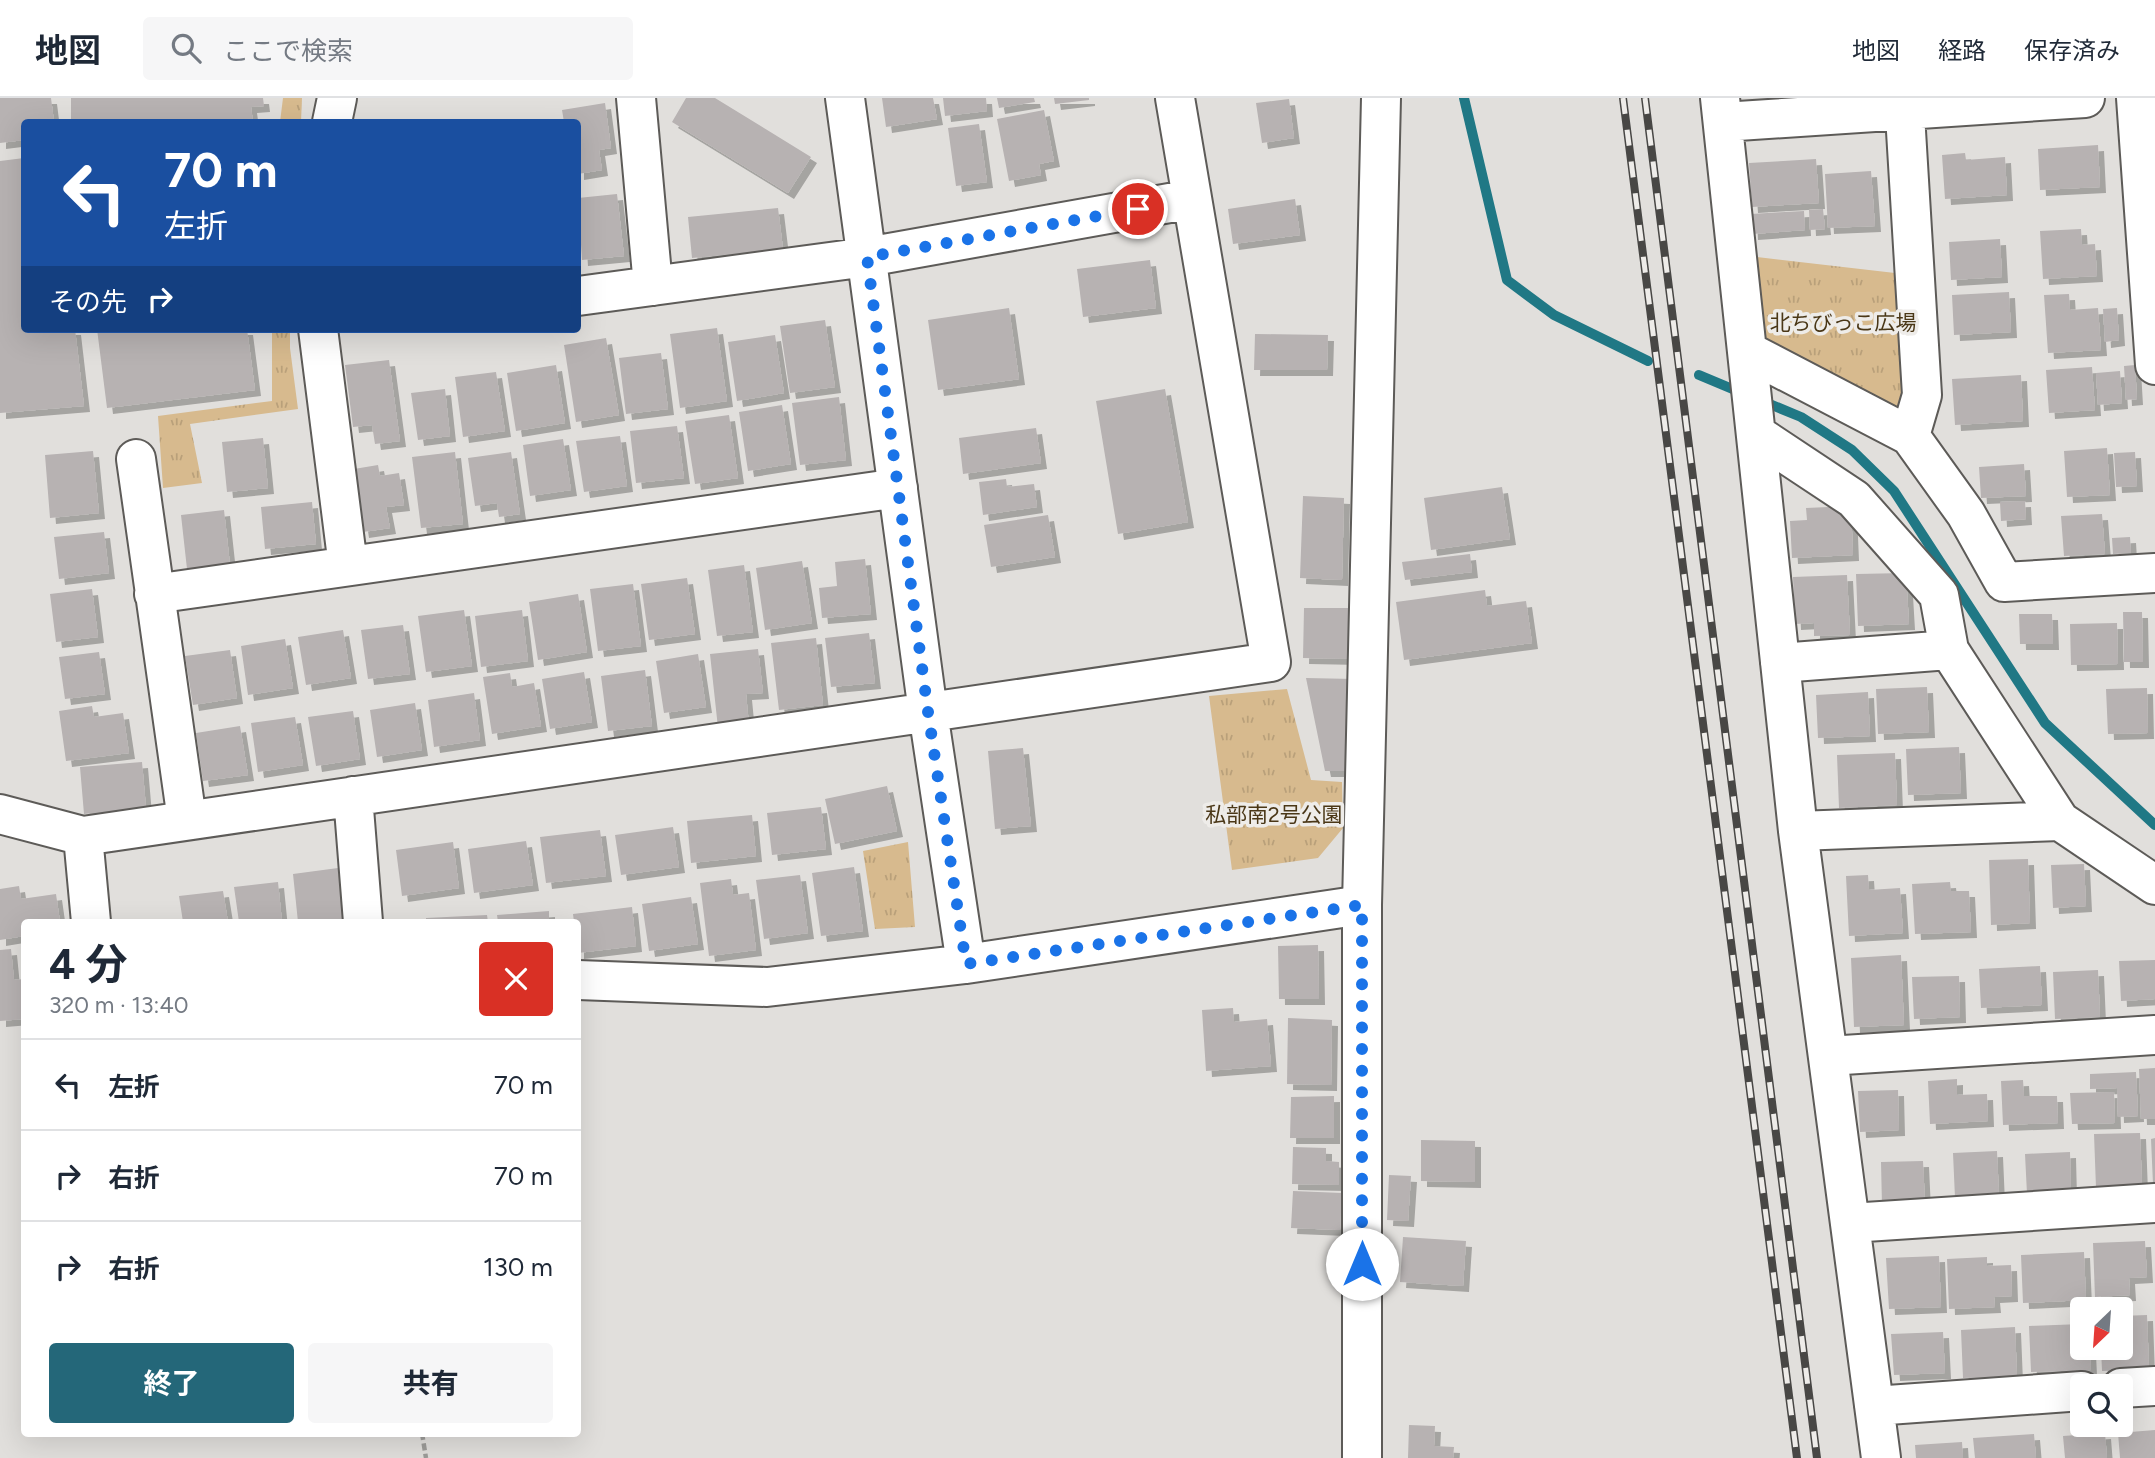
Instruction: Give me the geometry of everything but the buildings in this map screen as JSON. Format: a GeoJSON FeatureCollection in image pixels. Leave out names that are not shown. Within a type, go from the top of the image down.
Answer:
{"type":"FeatureCollection","features":[{"type":"Feature","properties":{"kind":"street"},"geometry":{"type":"LineString","coordinates":[[332,119],[337,98]]}},
{"type":"Feature","properties":{"kind":"street"},"geometry":{"type":"LineString","coordinates":[[636,98],[653,286]]}},
{"type":"Feature","properties":{"kind":"street"},"geometry":{"type":"LineString","coordinates":[[845,98],[928,712],[966,964]]}},
{"type":"Feature","properties":{"kind":"street"},"geometry":{"type":"LineString","coordinates":[[0,814],[83,836],[1271,662],[1175,98]]}},
{"type":"Feature","properties":{"kind":"street"},"geometry":{"type":"LineString","coordinates":[[1362,1458],[1362,905],[1381,98]]}},
{"type":"Feature","properties":{"kind":"street"},"geometry":{"type":"LineString","coordinates":[[1881,1458],[1798,831],[1721,110],[2085,98]]}},
{"type":"Feature","properties":{"kind":"street"},"geometry":{"type":"LineString","coordinates":[[2136,98],[2155,366]]}},
{"type":"Feature","properties":{"kind":"street"},"geometry":{"type":"LineString","coordinates":[[1904,104],[1922,395],[1910,436]]}},
{"type":"Feature","properties":{"kind":"street"},"geometry":{"type":"LineString","coordinates":[[581,296],[867,257],[1192,199]]}},
{"type":"Feature","properties":{"kind":"street"},"geometry":{"type":"LineString","coordinates":[[322,333],[348,566]]}},
{"type":"Feature","properties":{"kind":"street"},"geometry":{"type":"LineString","coordinates":[[1747,351],[1910,436],[1966,514],[2004,582],[2155,573]]}},
{"type":"Feature","properties":{"kind":"street"},"geometry":{"type":"LineString","coordinates":[[1756,434],[1854,499],[1931,585],[1939,595],[1949,650],[2060,821],[2155,885]]}},
{"type":"Feature","properties":{"kind":"street"},"geometry":{"type":"LineString","coordinates":[[136,459],[187,820]]}},
{"type":"Feature","properties":{"kind":"street"},"geometry":{"type":"LineString","coordinates":[[154,594],[898,488]]}},
{"type":"Feature","properties":{"kind":"street"},"geometry":{"type":"LineString","coordinates":[[1780,663],[1949,650]]}},
{"type":"Feature","properties":{"kind":"street"},"geometry":{"type":"LineString","coordinates":[[352,796],[363,919]]}},
{"type":"Feature","properties":{"kind":"street"},"geometry":{"type":"LineString","coordinates":[[1798,831],[2060,821]]}},
{"type":"Feature","properties":{"kind":"street"},"geometry":{"type":"LineString","coordinates":[[83,836],[91,919]]}},
{"type":"Feature","properties":{"kind":"street"},"geometry":{"type":"LineString","coordinates":[[581,980],[767,987],[966,964],[1362,905]]}},
{"type":"Feature","properties":{"kind":"street"},"geometry":{"type":"LineString","coordinates":[[1828,1056],[2155,1035]]}},
{"type":"Feature","properties":{"kind":"street"},"geometry":{"type":"LineString","coordinates":[[1850,1223],[2155,1203]]}},
{"type":"Feature","properties":{"kind":"street"},"geometry":{"type":"LineString","coordinates":[[2133,1387],[2155,1386]]}},
{"type":"Feature","properties":{"kind":"street"},"geometry":{"type":"LineString","coordinates":[[1874,1406],[2070,1392]]}},
{"type":"Feature","properties":{"kind":"path"},"geometry":{"type":"LineString","coordinates":[[423,1437],[426,1458]]}},
{"type":"Feature","properties":{"kind":"green space"},"geometry":{"type":"Polygon","coordinates":[[[283,98],[302,98],[301,119],[280,119],[283,98]]]}},
{"type":"Feature","properties":{"kind":"green space","name":"北ちびっこ広場"},"geometry":{"type":"Polygon","coordinates":[[[1757,257],[1895,273],[1904,415],[1764,342],[1757,257]]]}},
{"type":"Feature","properties":{"kind":"green space"},"geometry":{"type":"Polygon","coordinates":[[[272,333],[290,333],[298,409],[190,424],[202,483],[163,488],[158,416],[272,401],[272,333]]]}},
{"type":"Feature","properties":{"kind":"green space","name":"私部南2号公園"},"geometry":{"type":"Polygon","coordinates":[[[1287,689],[1311,780],[1342,782],[1343,828],[1318,858],[1232,870],[1209,696],[1287,689]]]}},
{"type":"Feature","properties":{"kind":"green space"},"geometry":{"type":"Polygon","coordinates":[[[908,842],[915,927],[875,929],[863,851],[908,842]]]}},
{"type":"Feature","properties":{"kind":"waterway"},"geometry":{"type":"LineString","coordinates":[[1464,98],[1507,280],[1554,315],[1648,361]]}},
{"type":"Feature","properties":{"kind":"waterway"},"geometry":{"type":"LineString","coordinates":[[1699,375],[1742,393]]}},
{"type":"Feature","properties":{"kind":"waterway"},"geometry":{"type":"LineString","coordinates":[[1760,400],[1801,417],[1852,450],[1894,491],[2045,723],[2155,825]]}},
{"type":"Feature","properties":{"kind":"railway"},"geometry":{"type":"LineString","coordinates":[[1623,98],[1797,1458]]}},
{"type":"Feature","properties":{"kind":"railway"},"geometry":{"type":"LineString","coordinates":[[1645,98],[1817,1458]]}},
{"type":"Feature","properties":{"kind":"route"},"geometry":{"type":"LineString","coordinates":[[1138,209],[867,257],[928,712],[966,964],[1362,905],[1362,1264]]}}]}
